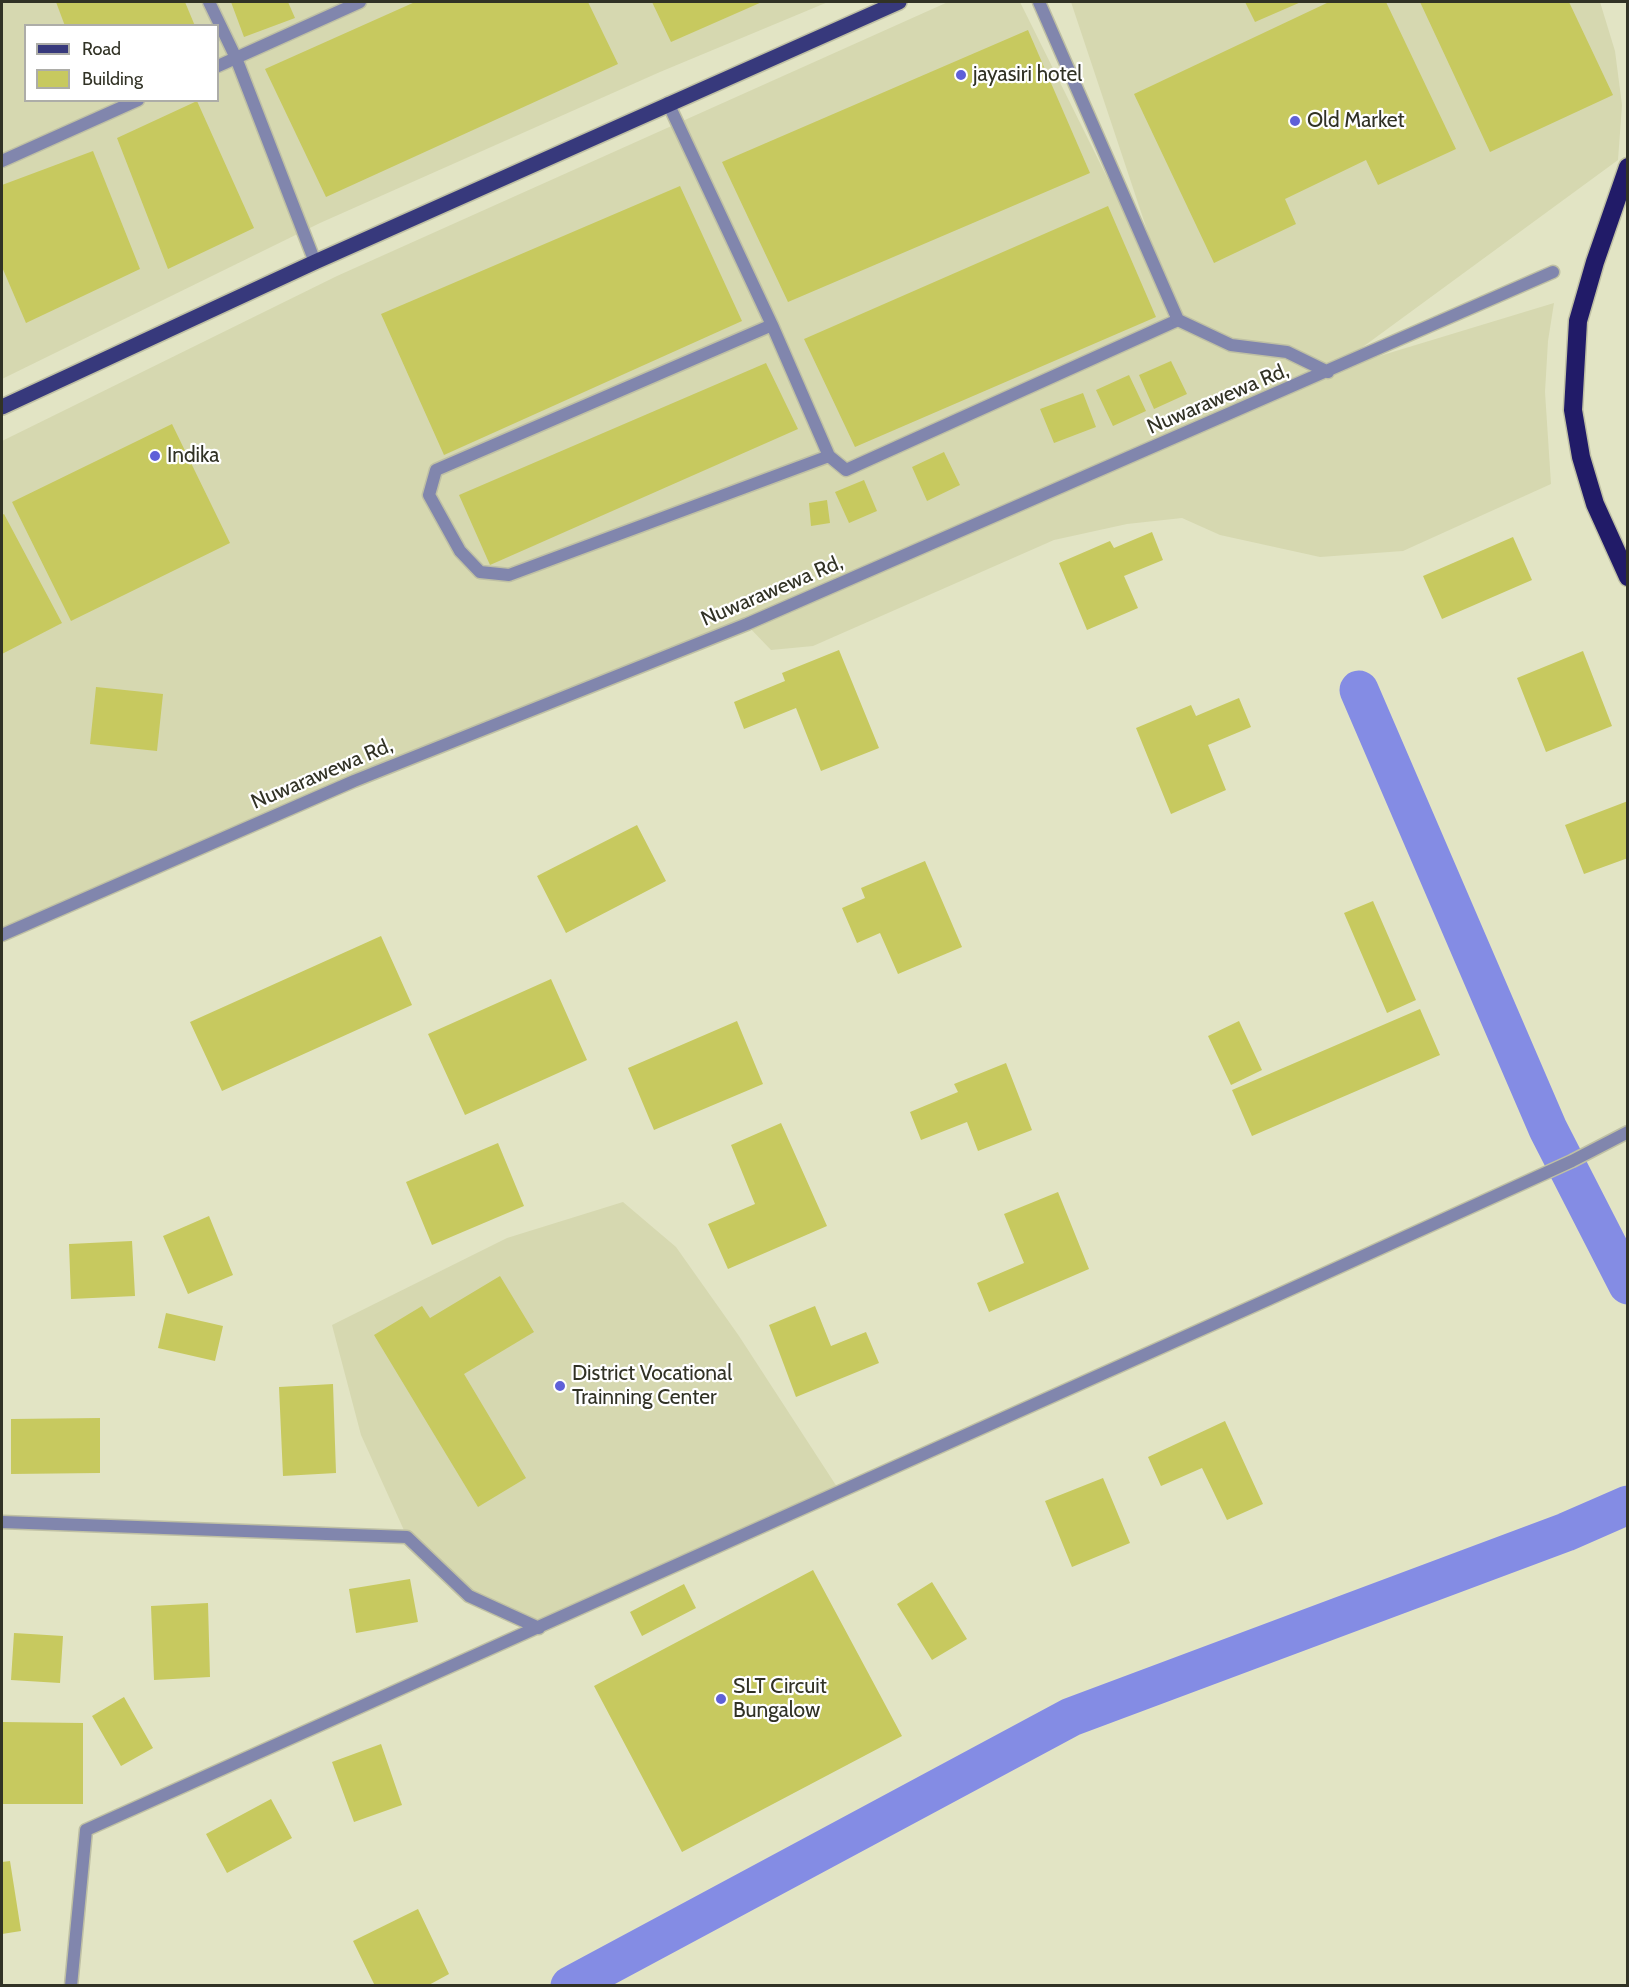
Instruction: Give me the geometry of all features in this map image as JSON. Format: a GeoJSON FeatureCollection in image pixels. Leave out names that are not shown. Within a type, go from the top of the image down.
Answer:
{"type":"FeatureCollection","features":[{"type":"Feature","properties":{"kind":"highway"},"geometry":{"type":"LineString","coordinates":[[1628,167],[1594,262],[1578,321],[1573,410],[1581,457],[1595,504],[1628,577]]}},
{"type":"Feature","properties":{"kind":"main road"},"geometry":{"type":"LineString","coordinates":[[2,407],[315,262],[899,2]]}},
{"type":"Feature","properties":{"kind":"street"},"geometry":{"type":"LineString","coordinates":[[209,2],[236,58],[315,262]]}},
{"type":"Feature","properties":{"kind":"street"},"geometry":{"type":"LineString","coordinates":[[219,66],[360,2]]}},
{"type":"Feature","properties":{"kind":"street"},"geometry":{"type":"LineString","coordinates":[[1039,2],[1178,320],[1232,345],[1287,352],[1329,372]]}},
{"type":"Feature","properties":{"kind":"street"},"geometry":{"type":"LineString","coordinates":[[2,161],[134,102]]}},
{"type":"Feature","properties":{"kind":"street"},"geometry":{"type":"LineString","coordinates":[[668,104],[772,325],[829,456],[846,470],[1178,320]]}},
{"type":"Feature","properties":{"kind":"street","name":"Nuwarawewa Rd,"},"geometry":{"type":"LineString","coordinates":[[2,934],[354,781],[747,624],[1329,372],[1553,272]]}},
{"type":"Feature","properties":{"kind":"street"},"geometry":{"type":"LineString","coordinates":[[772,325],[436,470],[429,495],[460,551],[480,572],[509,575],[829,456]]}},
{"type":"Feature","properties":{"kind":"street"},"geometry":{"type":"LineString","coordinates":[[71,1986],[86,1830],[539,1628],[828,1495],[1540,1175],[1628,1132]]}},
{"type":"Feature","properties":{"kind":"street"},"geometry":{"type":"LineString","coordinates":[[2,1522],[407,1537],[469,1596],[539,1628]]}},
{"type":"Feature","properties":{"kind":"shaded area"},"geometry":{"type":"Polygon","coordinates":[[[2,2],[828,2],[660,72],[320,223],[2,379],[2,2]]]}},
{"type":"Feature","properties":{"kind":"shaded area"},"geometry":{"type":"Polygon","coordinates":[[[948,2],[1020,2],[1175,314],[1071,2],[1600,2],[1615,51],[1622,105],[1618,160],[1330,371],[1554,303],[1548,341],[1545,392],[1551,484],[1403,551],[1320,557],[1220,535],[1182,518],[1127,524],[1054,540],[813,646],[771,650],[746,624],[354,781],[2,935],[2,441],[337,276],[948,2]]]}},
{"type":"Feature","properties":{"kind":"shaded area","name":"District Vocational Trainning Center"},"geometry":{"type":"Polygon","coordinates":[[[623,1202],[676,1247],[739,1336],[839,1490],[539,1628],[469,1596],[407,1537],[361,1435],[332,1325],[507,1238],[623,1202]]]}},
{"type":"Feature","properties":{"kind":"building"},"geometry":{"type":"Polygon","coordinates":[[[56,2],[185,2],[194,24],[64,24],[56,2]]]}},
{"type":"Feature","properties":{"kind":"building"},"geometry":{"type":"Polygon","coordinates":[[[231,2],[288,2],[295,18],[244,37],[231,2]]]}},
{"type":"Feature","properties":{"kind":"building"},"geometry":{"type":"Polygon","coordinates":[[[415,2],[588,2],[618,64],[326,197],[265,69],[415,2]]]}},
{"type":"Feature","properties":{"kind":"building"},"geometry":{"type":"Polygon","coordinates":[[[652,2],[762,2],[671,42],[652,2]]]}},
{"type":"Feature","properties":{"kind":"building"},"geometry":{"type":"Polygon","coordinates":[[[1245,2],[1301,2],[1255,22],[1245,2]]]}},
{"type":"Feature","properties":{"kind":"building","name":"Old Market"},"geometry":{"type":"Polygon","coordinates":[[[1329,2],[1386,2],[1456,149],[1378,185],[1366,160],[1285,199],[1296,224],[1214,263],[1134,94],[1329,2]]]}},
{"type":"Feature","properties":{"kind":"building"},"geometry":{"type":"Polygon","coordinates":[[[1420,2],[1569,2],[1613,95],[1490,152],[1420,2]]]}},
{"type":"Feature","properties":{"kind":"building"},"geometry":{"type":"Polygon","coordinates":[[[1028,30],[1090,173],[788,302],[722,162],[1028,30]]]}},
{"type":"Feature","properties":{"kind":"building"},"geometry":{"type":"Polygon","coordinates":[[[197,102],[254,228],[168,269],[117,138],[197,102]]]}},
{"type":"Feature","properties":{"kind":"building"},"geometry":{"type":"Polygon","coordinates":[[[93,151],[140,269],[26,323],[2,267],[2,185],[93,151]]]}},
{"type":"Feature","properties":{"kind":"building"},"geometry":{"type":"Polygon","coordinates":[[[680,186],[742,321],[444,455],[381,314],[680,186]]]}},
{"type":"Feature","properties":{"kind":"building"},"geometry":{"type":"Polygon","coordinates":[[[1108,206],[1156,317],[855,447],[804,339],[1108,206]]]}},
{"type":"Feature","properties":{"kind":"building"},"geometry":{"type":"Polygon","coordinates":[[[1171,361],[1187,394],[1154,409],[1139,375],[1171,361]]]}},
{"type":"Feature","properties":{"kind":"building"},"geometry":{"type":"Polygon","coordinates":[[[766,363],[798,429],[490,565],[459,495],[766,363]]]}},
{"type":"Feature","properties":{"kind":"building"},"geometry":{"type":"Polygon","coordinates":[[[1129,375],[1146,411],[1113,426],[1096,390],[1129,375]]]}},
{"type":"Feature","properties":{"kind":"building"},"geometry":{"type":"Polygon","coordinates":[[[1083,393],[1096,427],[1054,443],[1040,409],[1083,393]]]}},
{"type":"Feature","properties":{"kind":"building"},"geometry":{"type":"Polygon","coordinates":[[[172,424],[230,543],[71,621],[12,502],[172,424]]]}},
{"type":"Feature","properties":{"kind":"building"},"geometry":{"type":"Polygon","coordinates":[[[944,452],[960,485],[927,501],[912,467],[944,452]]]}},
{"type":"Feature","properties":{"kind":"building"},"geometry":{"type":"Polygon","coordinates":[[[864,480],[877,511],[849,523],[835,492],[864,480]]]}},
{"type":"Feature","properties":{"kind":"building"},"geometry":{"type":"Polygon","coordinates":[[[827,500],[830,523],[811,526],[809,503],[827,500]]]}},
{"type":"Feature","properties":{"kind":"building"},"geometry":{"type":"Polygon","coordinates":[[[4,514],[62,623],[2,654],[2,515],[4,514]]]}},
{"type":"Feature","properties":{"kind":"building"},"geometry":{"type":"Polygon","coordinates":[[[1152,532],[1163,560],[1124,576],[1138,608],[1087,630],[1059,563],[1110,541],[1114,548],[1152,532]]]}},
{"type":"Feature","properties":{"kind":"building"},"geometry":{"type":"Polygon","coordinates":[[[1513,537],[1532,580],[1442,619],[1423,576],[1513,537]]]}},
{"type":"Feature","properties":{"kind":"building"},"geometry":{"type":"Polygon","coordinates":[[[839,650],[879,748],[821,771],[796,708],[744,729],[734,702],[785,681],[782,673],[839,650]]]}},
{"type":"Feature","properties":{"kind":"building"},"geometry":{"type":"Polygon","coordinates":[[[1583,651],[1612,726],[1546,752],[1517,678],[1583,651]]]}},
{"type":"Feature","properties":{"kind":"building"},"geometry":{"type":"Polygon","coordinates":[[[96,687],[163,694],[157,751],[90,744],[96,687]]]}},
{"type":"Feature","properties":{"kind":"building"},"geometry":{"type":"Polygon","coordinates":[[[1239,698],[1251,727],[1208,745],[1226,790],[1171,814],[1136,728],[1191,705],[1196,716],[1239,698]]]}},
{"type":"Feature","properties":{"kind":"building"},"geometry":{"type":"Polygon","coordinates":[[[1628,801],[1628,858],[1584,874],[1565,825],[1628,801]]]}},
{"type":"Feature","properties":{"kind":"building"},"geometry":{"type":"Polygon","coordinates":[[[637,825],[666,881],[566,933],[537,876],[637,825]]]}},
{"type":"Feature","properties":{"kind":"building"},"geometry":{"type":"Polygon","coordinates":[[[925,861],[962,947],[898,974],[880,933],[857,943],[842,908],[865,898],[861,888],[925,861]]]}},
{"type":"Feature","properties":{"kind":"building"},"geometry":{"type":"Polygon","coordinates":[[[1373,901],[1416,1000],[1387,1013],[1344,913],[1373,901]]]}},
{"type":"Feature","properties":{"kind":"building"},"geometry":{"type":"Polygon","coordinates":[[[381,936],[412,1005],[222,1091],[190,1022],[381,936]]]}},
{"type":"Feature","properties":{"kind":"building"},"geometry":{"type":"Polygon","coordinates":[[[551,979],[587,1060],[465,1115],[428,1034],[551,979]]]}},
{"type":"Feature","properties":{"kind":"building"},"geometry":{"type":"Polygon","coordinates":[[[1420,1009],[1440,1055],[1252,1136],[1232,1090],[1420,1009]]]}},
{"type":"Feature","properties":{"kind":"building"},"geometry":{"type":"Polygon","coordinates":[[[737,1021],[763,1084],[654,1130],[628,1068],[737,1021]]]}},
{"type":"Feature","properties":{"kind":"building"},"geometry":{"type":"Polygon","coordinates":[[[1239,1021],[1262,1070],[1231,1085],[1208,1036],[1239,1021]]]}},
{"type":"Feature","properties":{"kind":"building"},"geometry":{"type":"Polygon","coordinates":[[[1006,1063],[1032,1130],[978,1151],[967,1122],[921,1140],[910,1112],[958,1092],[954,1084],[1006,1063]]]}},
{"type":"Feature","properties":{"kind":"building"},"geometry":{"type":"Polygon","coordinates":[[[781,1123],[827,1226],[728,1269],[708,1224],[755,1204],[731,1145],[781,1123]]]}},
{"type":"Feature","properties":{"kind":"building"},"geometry":{"type":"Polygon","coordinates":[[[498,1143],[524,1206],[432,1245],[406,1182],[498,1143]]]}},
{"type":"Feature","properties":{"kind":"building"},"geometry":{"type":"Polygon","coordinates":[[[1058,1192],[1089,1269],[989,1312],[977,1283],[1024,1263],[1004,1214],[1058,1192]]]}},
{"type":"Feature","properties":{"kind":"building"},"geometry":{"type":"Polygon","coordinates":[[[209,1216],[233,1275],[188,1294],[163,1236],[209,1216]]]}},
{"type":"Feature","properties":{"kind":"building"},"geometry":{"type":"Polygon","coordinates":[[[132,1241],[135,1296],[71,1299],[69,1244],[132,1241]]]}},
{"type":"Feature","properties":{"kind":"building"},"geometry":{"type":"Polygon","coordinates":[[[500,1276],[534,1332],[464,1374],[526,1478],[478,1507],[374,1335],[422,1306],[430,1318],[500,1276]]]}},
{"type":"Feature","properties":{"kind":"building"},"geometry":{"type":"Polygon","coordinates":[[[815,1306],[831,1346],[866,1332],[879,1363],[796,1397],[769,1325],[815,1306]]]}},
{"type":"Feature","properties":{"kind":"building"},"geometry":{"type":"Polygon","coordinates":[[[166,1313],[223,1326],[215,1361],[158,1348],[166,1313]]]}},
{"type":"Feature","properties":{"kind":"building"},"geometry":{"type":"Polygon","coordinates":[[[333,1384],[336,1473],[283,1476],[279,1387],[333,1384]]]}},
{"type":"Feature","properties":{"kind":"building"},"geometry":{"type":"Polygon","coordinates":[[[100,1418],[100,1473],[11,1474],[11,1419],[100,1418]]]}},
{"type":"Feature","properties":{"kind":"building"},"geometry":{"type":"Polygon","coordinates":[[[1225,1421],[1263,1504],[1227,1520],[1202,1468],[1161,1486],[1148,1457],[1225,1421]]]}},
{"type":"Feature","properties":{"kind":"building"},"geometry":{"type":"Polygon","coordinates":[[[1103,1478],[1130,1543],[1072,1567],[1045,1501],[1103,1478]]]}},
{"type":"Feature","properties":{"kind":"building"},"geometry":{"type":"Polygon","coordinates":[[[813,1570],[902,1736],[682,1852],[594,1686],[813,1570]]]}},
{"type":"Feature","properties":{"kind":"building"},"geometry":{"type":"Polygon","coordinates":[[[410,1579],[418,1622],[356,1633],[349,1589],[410,1579]]]}},
{"type":"Feature","properties":{"kind":"building"},"geometry":{"type":"Polygon","coordinates":[[[932,1582],[967,1639],[932,1660],[897,1604],[932,1582]]]}},
{"type":"Feature","properties":{"kind":"building"},"geometry":{"type":"Polygon","coordinates":[[[684,1584],[696,1608],[642,1636],[630,1612],[684,1584]]]}},
{"type":"Feature","properties":{"kind":"building"},"geometry":{"type":"Polygon","coordinates":[[[208,1603],[210,1677],[154,1680],[151,1606],[208,1603]]]}},
{"type":"Feature","properties":{"kind":"building"},"geometry":{"type":"Polygon","coordinates":[[[14,1633],[63,1636],[60,1683],[11,1680],[14,1633]]]}},
{"type":"Feature","properties":{"kind":"building"},"geometry":{"type":"Polygon","coordinates":[[[124,1697],[153,1748],[121,1766],[92,1716],[124,1697]]]}},
{"type":"Feature","properties":{"kind":"building"},"geometry":{"type":"Polygon","coordinates":[[[2,1722],[83,1723],[83,1804],[2,1804],[2,1722]]]}},
{"type":"Feature","properties":{"kind":"building"},"geometry":{"type":"Polygon","coordinates":[[[381,1744],[402,1805],[354,1822],[332,1762],[381,1744]]]}},
{"type":"Feature","properties":{"kind":"building"},"geometry":{"type":"Polygon","coordinates":[[[271,1799],[292,1838],[227,1873],[206,1834],[271,1799]]]}},
{"type":"Feature","properties":{"kind":"building"},"geometry":{"type":"Polygon","coordinates":[[[10,1861],[21,1931],[2,1934],[2,1862],[10,1861]]]}},
{"type":"Feature","properties":{"kind":"building"},"geometry":{"type":"Polygon","coordinates":[[[418,1909],[449,1974],[427,1986],[375,1986],[353,1941],[418,1909]]]}},
{"type":"Feature","properties":{"kind":"waterway"},"geometry":{"type":"LineString","coordinates":[[1359,690],[1548,1129],[1628,1285]]}},
{"type":"Feature","properties":{"kind":"waterway"},"geometry":{"type":"LineString","coordinates":[[570,1986],[1071,1717],[1566,1532],[1628,1505]]}},
{"type":"Feature","properties":{"kind":"place","name":"jayasiri hotel"},"geometry":{"type":"Point","coordinates":[961,75]}},
{"type":"Feature","properties":{"kind":"place","name":"Old Market"},"geometry":{"type":"Point","coordinates":[1295,121]}},
{"type":"Feature","properties":{"kind":"place","name":"Indika"},"geometry":{"type":"Point","coordinates":[155,456]}},
{"type":"Feature","properties":{"kind":"place","name":"District Vocational Trainning Center"},"geometry":{"type":"Point","coordinates":[560,1386]}},
{"type":"Feature","properties":{"kind":"place","name":"SLT Circuit Bungalow"},"geometry":{"type":"Point","coordinates":[721,1699]}}]}
